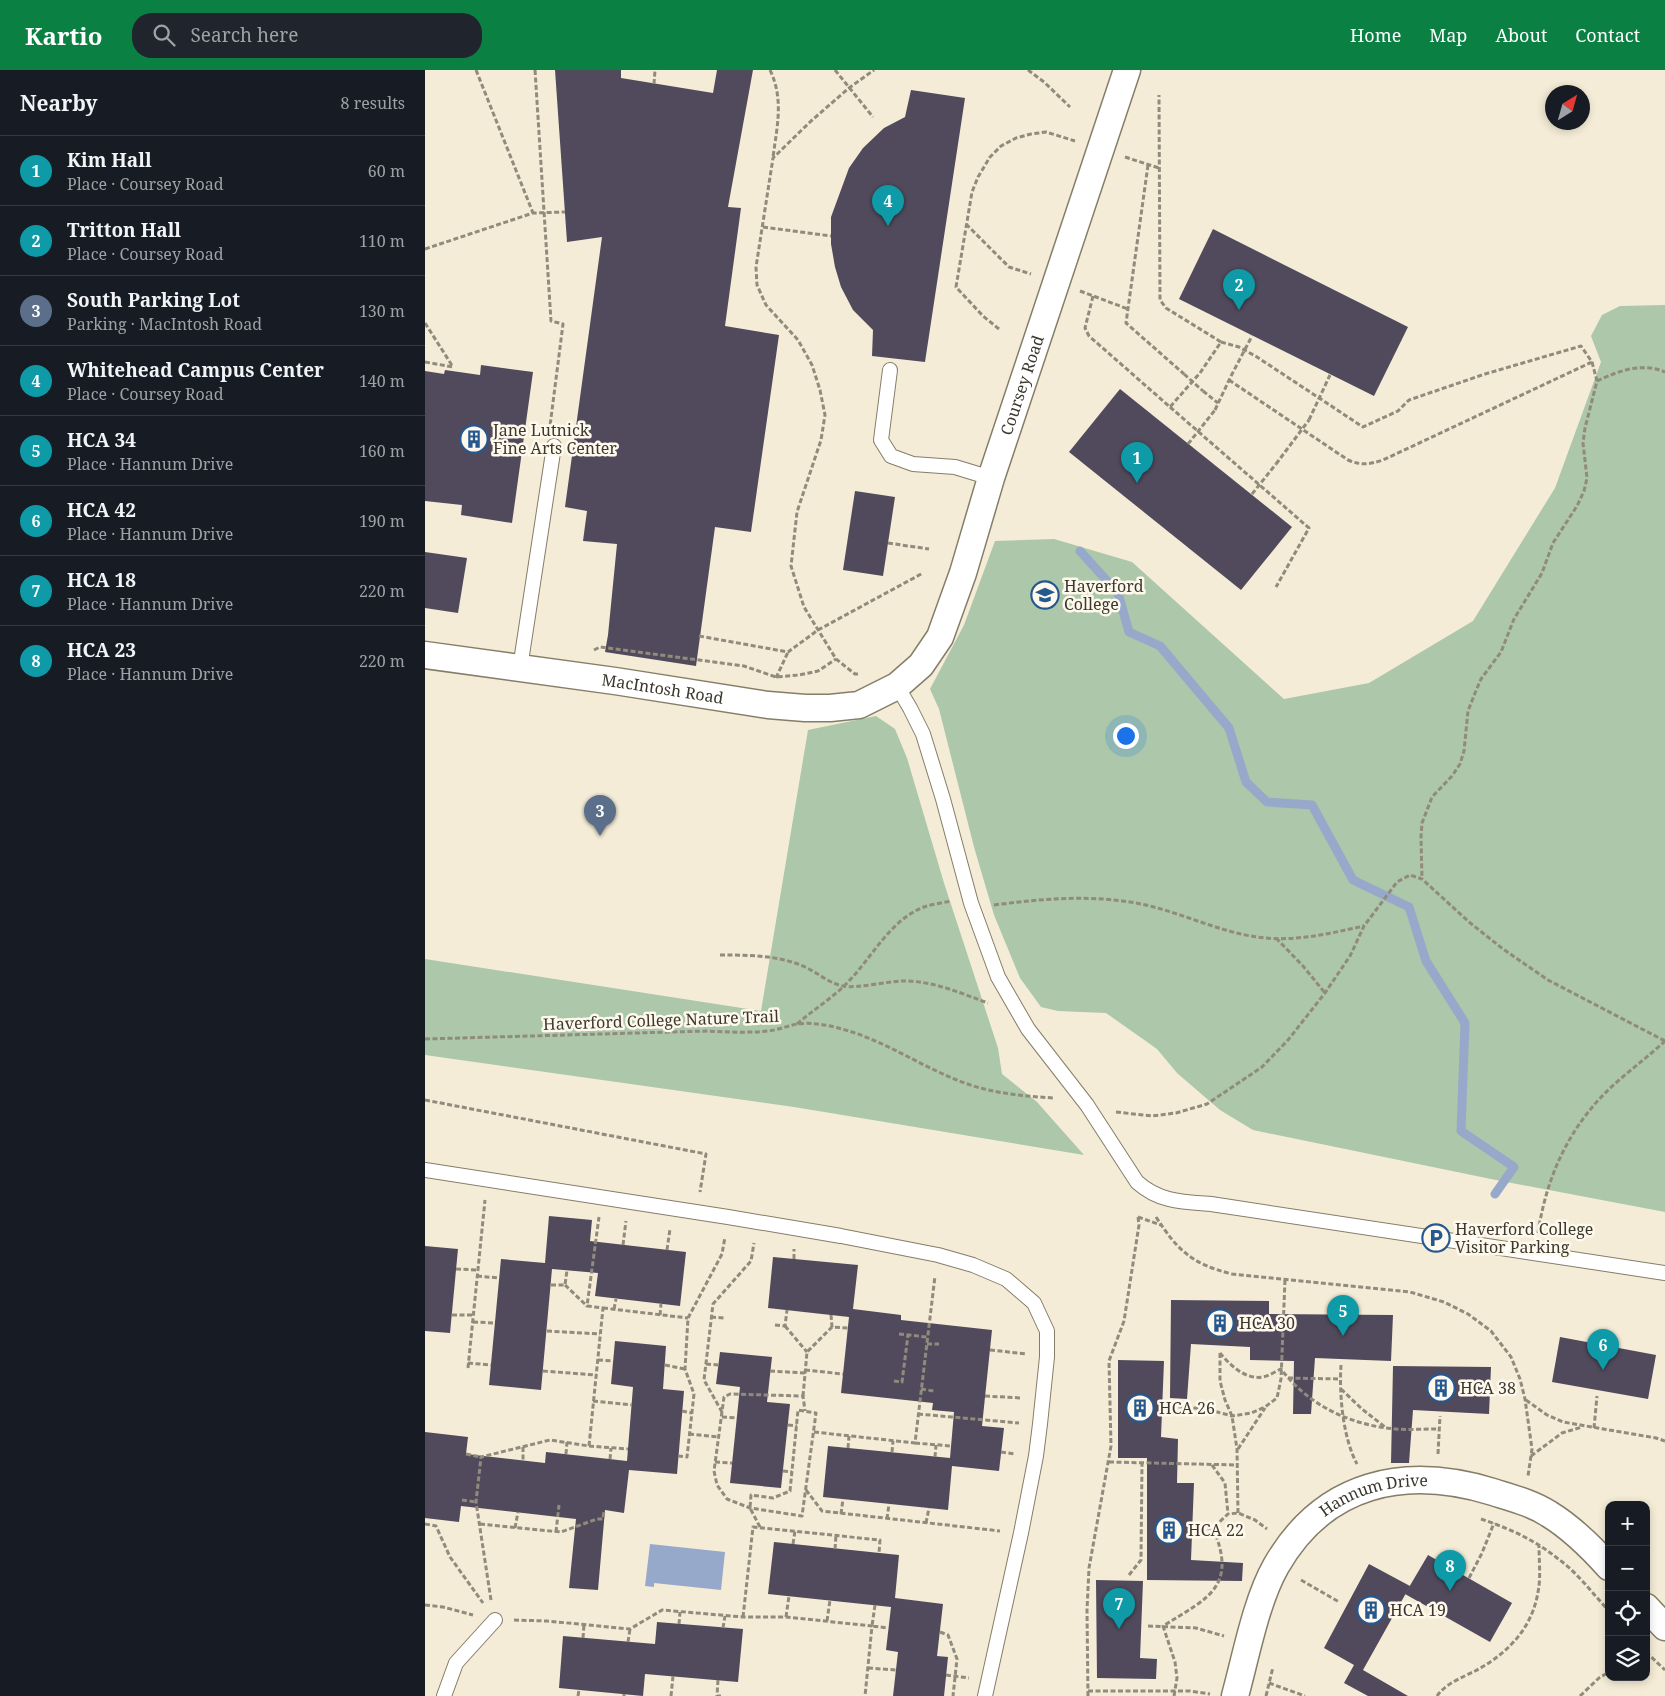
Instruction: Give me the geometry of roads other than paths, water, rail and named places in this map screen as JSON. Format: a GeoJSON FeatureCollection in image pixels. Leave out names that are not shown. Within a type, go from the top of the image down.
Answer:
{"type":"FeatureCollection","features":[{"type":"Feature","properties":{"kind":"street","name":"Coursey Road"},"geometry":{"type":"LineString","coordinates":[[897,686],[921,665],[940,638],[963,573],[991,478],[1127,70]]}},
{"type":"Feature","properties":{"kind":"street","name":"MacIntosh Road"},"geometry":{"type":"LineString","coordinates":[[425,655],[768,705],[805,708],[859,705],[897,686]]}},
{"type":"Feature","properties":{"kind":"street","name":"Hannum Drive"},"geometry":{"type":"LineString","coordinates":[[1235,1696],[1264,1591],[1276,1566],[1311,1520],[1331,1504],[1370,1487],[1395,1481],[1425,1479],[1482,1488],[1521,1501],[1548,1513],[1567,1526],[1591,1547],[1605,1563]]}},
{"type":"Feature","properties":{"kind":"street"},"geometry":{"type":"LineString","coordinates":[[1650,1611],[1665,1627]]}},
{"type":"Feature","properties":{"kind":"lane"},"geometry":{"type":"LineString","coordinates":[[890,370],[881,440],[891,456],[913,464],[955,467],[991,478]]}},
{"type":"Feature","properties":{"kind":"lane"},"geometry":{"type":"LineString","coordinates":[[520,668],[554,446]]}},
{"type":"Feature","properties":{"kind":"lane"},"geometry":{"type":"LineString","coordinates":[[897,686],[923,734],[971,902],[998,977],[1024,1022],[1087,1105],[1137,1182],[1147,1190],[1160,1197],[1184,1202],[1211,1204],[1665,1273]]}},
{"type":"Feature","properties":{"kind":"lane"},"geometry":{"type":"LineString","coordinates":[[425,1170],[728,1217],[938,1255],[973,1265],[1006,1279],[1034,1303],[1047,1331],[1047,1357],[1040,1424],[1036,1456],[1021,1533],[985,1696]]}},
{"type":"Feature","properties":{"kind":"lane"},"geometry":{"type":"LineString","coordinates":[[444,1696],[455,1663],[495,1620]]}},
{"type":"Feature","properties":{"kind":"water"},"geometry":{"type":"Polygon","coordinates":[[[650,1544],[725,1552],[721,1590],[654,1583],[654,1587],[645,1586],[650,1544]]]}},
{"type":"Feature","properties":{"kind":"waterway"},"geometry":{"type":"LineString","coordinates":[[1080,551],[1118,593],[1129,632],[1160,646],[1229,728],[1246,782],[1267,802],[1312,805],[1353,880],[1409,907],[1426,961],[1465,1023],[1461,1131],[1514,1167],[1495,1194]]}},
{"type":"Feature","properties":{"kind":"place","name":"Whitehead Campus Center"},"geometry":{"type":"Point","coordinates":[888,226]}},
{"type":"Feature","properties":{"kind":"place","name":"Tritton Hall"},"geometry":{"type":"Point","coordinates":[1239,310]}},
{"type":"Feature","properties":{"kind":"place","name":"Jane Lutnick Fine Arts Center"},"geometry":{"type":"Point","coordinates":[474,439]}},
{"type":"Feature","properties":{"kind":"place","name":"Kim Hall"},"geometry":{"type":"Point","coordinates":[1137,483]}},
{"type":"Feature","properties":{"kind":"place","name":"Haverford College"},"geometry":{"type":"Point","coordinates":[1045,595]}},
{"type":"Feature","properties":{"kind":"place","name":"South Parking Lot"},"geometry":{"type":"Point","coordinates":[600,836]}},
{"type":"Feature","properties":{"kind":"place","name":"Haverford College Visitor Parking"},"geometry":{"type":"Point","coordinates":[1436,1238]}},
{"type":"Feature","properties":{"kind":"place","name":"HCA 30"},"geometry":{"type":"Point","coordinates":[1220,1323]}},
{"type":"Feature","properties":{"kind":"place","name":"HCA 34"},"geometry":{"type":"Point","coordinates":[1343,1336]}},
{"type":"Feature","properties":{"kind":"place","name":"HCA 42"},"geometry":{"type":"Point","coordinates":[1603,1370]}},
{"type":"Feature","properties":{"kind":"place","name":"HCA 38"},"geometry":{"type":"Point","coordinates":[1441,1388]}},
{"type":"Feature","properties":{"kind":"place","name":"HCA 26"},"geometry":{"type":"Point","coordinates":[1140,1408]}},
{"type":"Feature","properties":{"kind":"place","name":"HCA 22"},"geometry":{"type":"Point","coordinates":[1169,1530]}},
{"type":"Feature","properties":{"kind":"place","name":"HCA 23"},"geometry":{"type":"Point","coordinates":[1450,1591]}},
{"type":"Feature","properties":{"kind":"place","name":"HCA 19"},"geometry":{"type":"Point","coordinates":[1371,1610]}},
{"type":"Feature","properties":{"kind":"place","name":"HCA 18"},"geometry":{"type":"Point","coordinates":[1119,1629]}}]}
